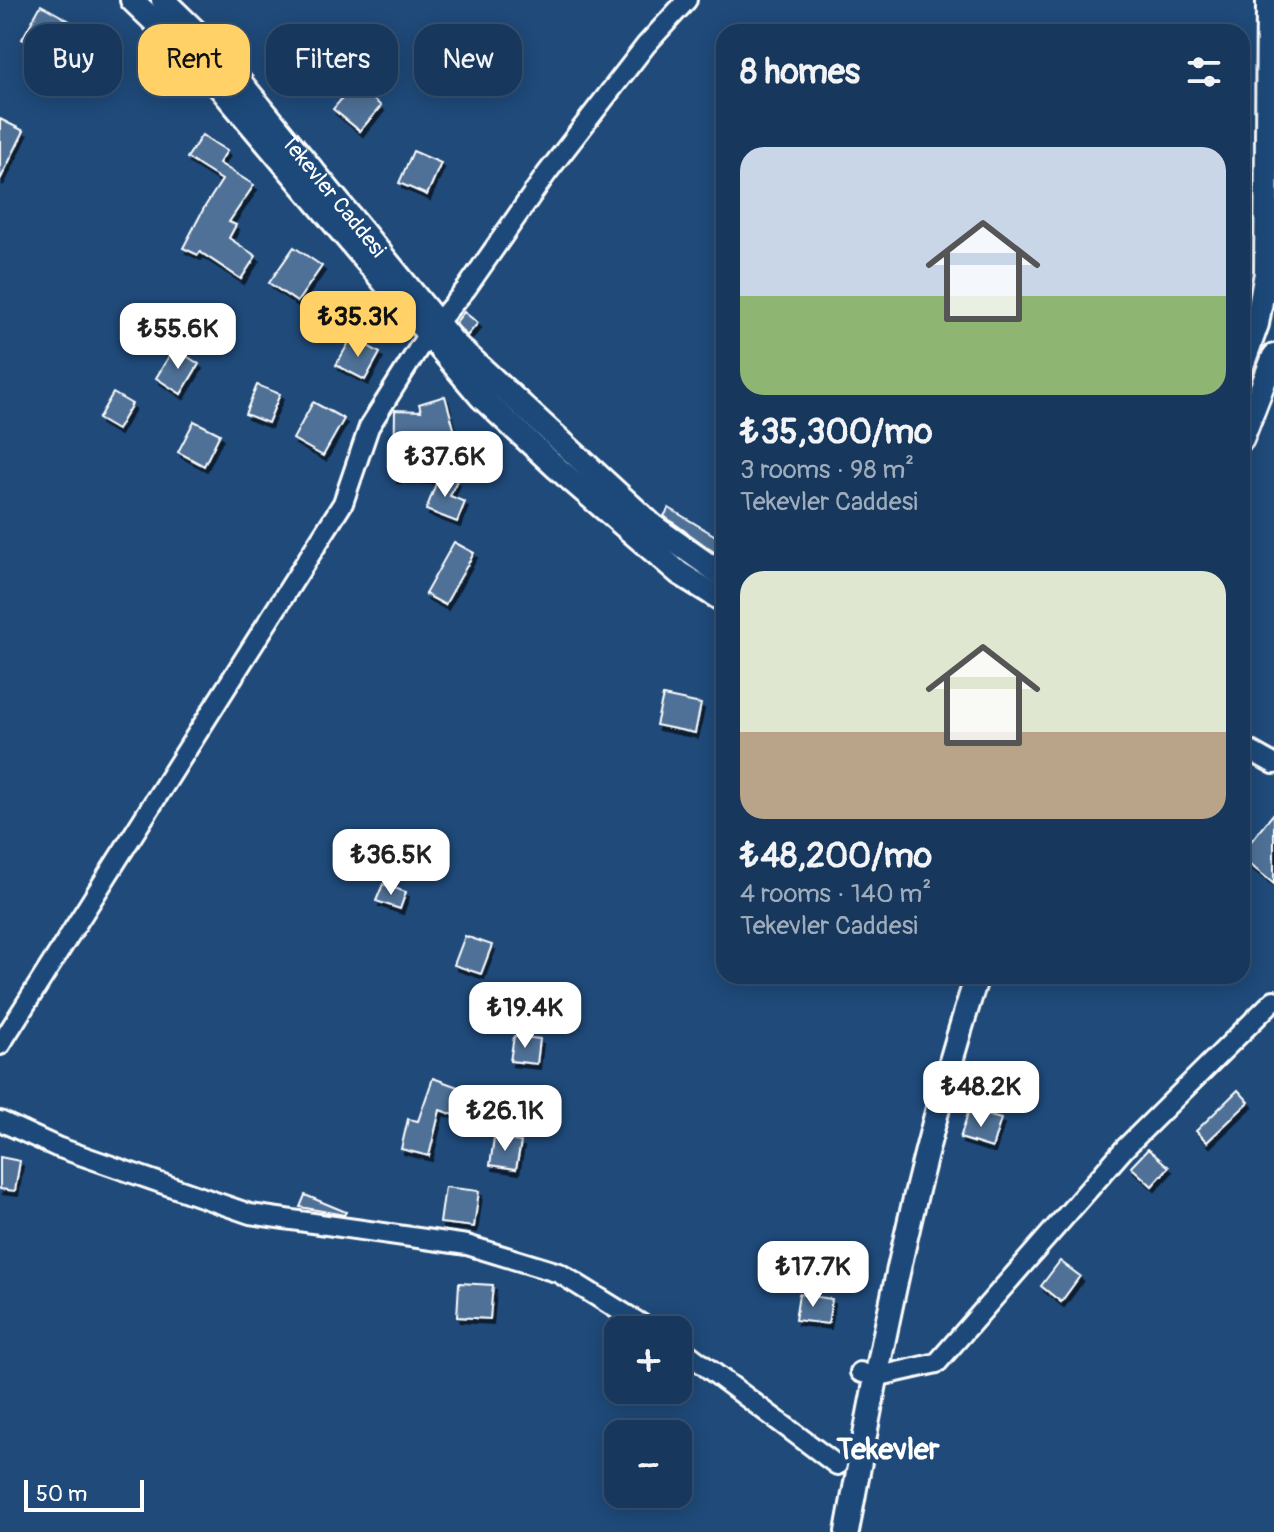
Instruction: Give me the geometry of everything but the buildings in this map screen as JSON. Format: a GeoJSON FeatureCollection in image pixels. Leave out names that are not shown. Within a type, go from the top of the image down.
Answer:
{"type":"FeatureCollection","features":[{"type":"Feature","properties":{"kind":"street"},"geometry":{"type":"LineString","coordinates":[[132,0],[206,71],[432,329],[481,397],[557,468],[679,573],[716,596]]}},
{"type":"Feature","properties":{"kind":"street","name":"Tekevler Caddesi"},"geometry":{"type":"LineString","coordinates":[[163,0],[236,77],[432,329],[484,372],[653,526],[716,570]]}},
{"type":"Feature","properties":{"kind":"street"},"geometry":{"type":"LineString","coordinates":[[0,1045],[343,503],[369,427],[432,329],[466,289],[547,173],[646,45],[687,0]]}},
{"type":"Feature","properties":{"kind":"street"},"geometry":{"type":"LineString","coordinates":[[1250,344],[1257,324],[1266,273],[1268,0]]}},
{"type":"Feature","properties":{"kind":"street"},"geometry":{"type":"LineString","coordinates":[[1250,418],[1274,356]]}},
{"type":"Feature","properties":{"kind":"street"},"geometry":{"type":"LineString","coordinates":[[1250,750],[1274,764]]}},
{"type":"Feature","properties":{"kind":"street"},"geometry":{"type":"LineString","coordinates":[[847,1532],[867,1375],[923,1162],[975,984]]}},
{"type":"Feature","properties":{"kind":"street"},"geometry":{"type":"LineString","coordinates":[[867,1375],[937,1363],[1125,1148],[1274,1000]]}},
{"type":"Feature","properties":{"kind":"street"},"geometry":{"type":"LineString","coordinates":[[0,1121],[57,1147],[250,1214],[467,1245],[559,1273],[628,1316]]}},
{"type":"Feature","properties":{"kind":"street"},"geometry":{"type":"LineString","coordinates":[[692,1356],[837,1465]]}},
{"type":"Feature","properties":{"kind":"district","name":"Tekevler"},"geometry":{"type":"Point","coordinates":[888,1449]}}]}
